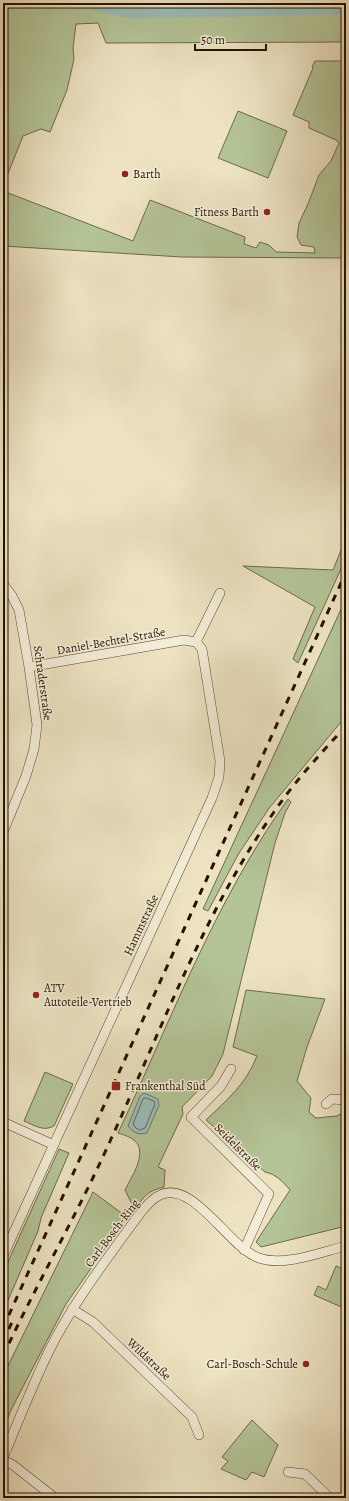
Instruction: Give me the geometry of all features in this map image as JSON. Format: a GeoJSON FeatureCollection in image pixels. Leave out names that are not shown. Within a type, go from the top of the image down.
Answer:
{"type":"FeatureCollection","features":[{"type":"Feature","properties":{"kind":"street","name":"Schraderstraße"},"geometry":{"type":"LineString","coordinates":[[3,584],[12,596],[19,610],[30,667],[37,725],[34,749],[26,776],[3,832]]}},
{"type":"Feature","properties":{"kind":"street"},"geometry":{"type":"LineString","coordinates":[[196,642],[220,593]]}},
{"type":"Feature","properties":{"kind":"street","name":"Daniel-Bechtel-Straße"},"geometry":{"type":"LineString","coordinates":[[30,667],[184,640],[196,642]]}},
{"type":"Feature","properties":{"kind":"street","name":"Hammstraße"},"geometry":{"type":"LineString","coordinates":[[3,1256],[212,798],[219,777],[220,761],[202,649],[196,642]]}},
{"type":"Feature","properties":{"kind":"street","name":"Seidelstraße"},"geometry":{"type":"LineString","coordinates":[[231,1069],[222,1086],[191,1117],[269,1194],[244,1250]]}},
{"type":"Feature","properties":{"kind":"street"},"geometry":{"type":"LineString","coordinates":[[326,1104],[332,1099],[346,1100]]}},
{"type":"Feature","properties":{"kind":"street"},"geometry":{"type":"LineString","coordinates":[[3,1122],[54,1145]]}},
{"type":"Feature","properties":{"kind":"street","name":"Carl-Bosch-Ring"},"geometry":{"type":"LineString","coordinates":[[3,1459],[49,1351],[72,1309],[91,1280],[138,1216],[151,1201],[161,1194],[176,1193],[190,1199],[244,1250],[258,1258],[270,1261],[284,1261],[346,1246]]}},
{"type":"Feature","properties":{"kind":"street","name":"Wildstraße"},"geometry":{"type":"LineString","coordinates":[[72,1309],[93,1322],[177,1402],[192,1417],[199,1435]]}},
{"type":"Feature","properties":{"kind":"street"},"geometry":{"type":"LineString","coordinates":[[3,1459],[13,1465],[55,1498]]}},
{"type":"Feature","properties":{"kind":"street"},"geometry":{"type":"LineString","coordinates":[[288,1472],[305,1474],[330,1498]]}},
{"type":"Feature","properties":{"kind":"green space"},"geometry":{"type":"Polygon","coordinates":[[[6,3],[346,3],[346,42],[106,43],[98,23],[76,24],[73,48],[74,59],[67,90],[50,132],[41,129],[23,136],[3,186],[3,48],[7,46],[3,14],[6,3]]]}},
{"type":"Feature","properties":{"kind":"green space"},"geometry":{"type":"Polygon","coordinates":[[[315,61],[346,61],[346,258],[182,257],[3,246],[3,191],[133,241],[150,200],[245,237],[244,244],[256,248],[260,242],[269,245],[276,252],[315,253],[314,247],[301,245],[297,237],[299,223],[319,175],[331,161],[339,143],[336,140],[309,128],[309,122],[293,115],[315,61]]]}},
{"type":"Feature","properties":{"kind":"green space"},"geometry":{"type":"Polygon","coordinates":[[[238,111],[287,131],[268,178],[218,158],[238,111]]]}},
{"type":"Feature","properties":{"kind":"green space"},"geometry":{"type":"Polygon","coordinates":[[[346,538],[346,558],[298,663],[293,659],[315,607],[243,566],[333,570],[346,538]]]}},
{"type":"Feature","properties":{"kind":"green space"},"geometry":{"type":"Polygon","coordinates":[[[343,605],[346,606],[346,716],[270,807],[239,853],[208,911],[203,909],[343,605]]]}},
{"type":"Feature","properties":{"kind":"green space"},"geometry":{"type":"Polygon","coordinates":[[[288,799],[291,802],[285,813],[275,843],[223,1054],[212,1076],[182,1107],[183,1114],[158,1167],[165,1170],[164,1187],[154,1190],[146,1195],[135,1210],[125,1190],[137,1166],[140,1152],[139,1146],[132,1138],[118,1133],[216,920],[238,878],[288,799]]]}},
{"type":"Feature","properties":{"kind":"green space"},"geometry":{"type":"Polygon","coordinates":[[[246,990],[325,999],[307,1047],[297,1081],[311,1098],[309,1112],[316,1118],[337,1116],[346,1111],[346,1226],[261,1247],[256,1242],[290,1190],[276,1176],[265,1172],[206,1120],[236,1091],[253,1066],[257,1056],[233,1047],[246,990]]]}},
{"type":"Feature","properties":{"kind":"green space"},"geometry":{"type":"Polygon","coordinates":[[[45,1072],[73,1084],[54,1126],[50,1128],[42,1128],[24,1121],[45,1072]]]}},
{"type":"Feature","properties":{"kind":"green space"},"geometry":{"type":"Polygon","coordinates":[[[59,1149],[69,1153],[41,1218],[38,1231],[3,1312],[3,1273],[59,1149]]]}},
{"type":"Feature","properties":{"kind":"green space"},"geometry":{"type":"Polygon","coordinates":[[[93,1192],[127,1217],[66,1304],[12,1408],[3,1429],[3,1376],[93,1192]]]}},
{"type":"Feature","properties":{"kind":"green space"},"geometry":{"type":"Polygon","coordinates":[[[336,1266],[346,1270],[346,1309],[314,1295],[318,1286],[326,1290],[336,1266]]]}},
{"type":"Feature","properties":{"kind":"green space"},"geometry":{"type":"Polygon","coordinates":[[[252,1420],[278,1445],[264,1477],[252,1472],[246,1480],[221,1469],[228,1461],[222,1457],[252,1420]]]}},
{"type":"Feature","properties":{"kind":"water"},"geometry":{"type":"Polygon","coordinates":[[[144,1093],[158,1099],[159,1105],[147,1133],[139,1134],[134,1132],[128,1126],[140,1096],[144,1093]]]}},
{"type":"Feature","properties":{"kind":"waterway"},"geometry":{"type":"LineString","coordinates":[[98,3],[130,10],[346,6]]}},
{"type":"Feature","properties":{"kind":"railway"},"geometry":{"type":"LineString","coordinates":[[3,1328],[346,572]]}},
{"type":"Feature","properties":{"kind":"railway"},"geometry":{"type":"LineString","coordinates":[[3,1356],[98,1167],[185,972],[226,890],[249,850],[282,801],[308,768],[346,726]]}},
{"type":"Feature","properties":{"kind":"railway"},"geometry":{"type":"LineString","coordinates":[[3,1342],[12,1322]]}},
{"type":"Feature","properties":{"kind":"place","name":"Barth"},"geometry":{"type":"Point","coordinates":[125,174]}},
{"type":"Feature","properties":{"kind":"place","name":"Fitness Barth"},"geometry":{"type":"Point","coordinates":[267,212]}},
{"type":"Feature","properties":{"kind":"place","name":"ATV Autoteile-Vertrieb"},"geometry":{"type":"Point","coordinates":[36,995]}},
{"type":"Feature","properties":{"kind":"place","name":"Frankenthal Süd"},"geometry":{"type":"Point","coordinates":[116,1086]}},
{"type":"Feature","properties":{"kind":"place","name":"Carl-Bosch-Schule"},"geometry":{"type":"Point","coordinates":[306,1364]}}]}
